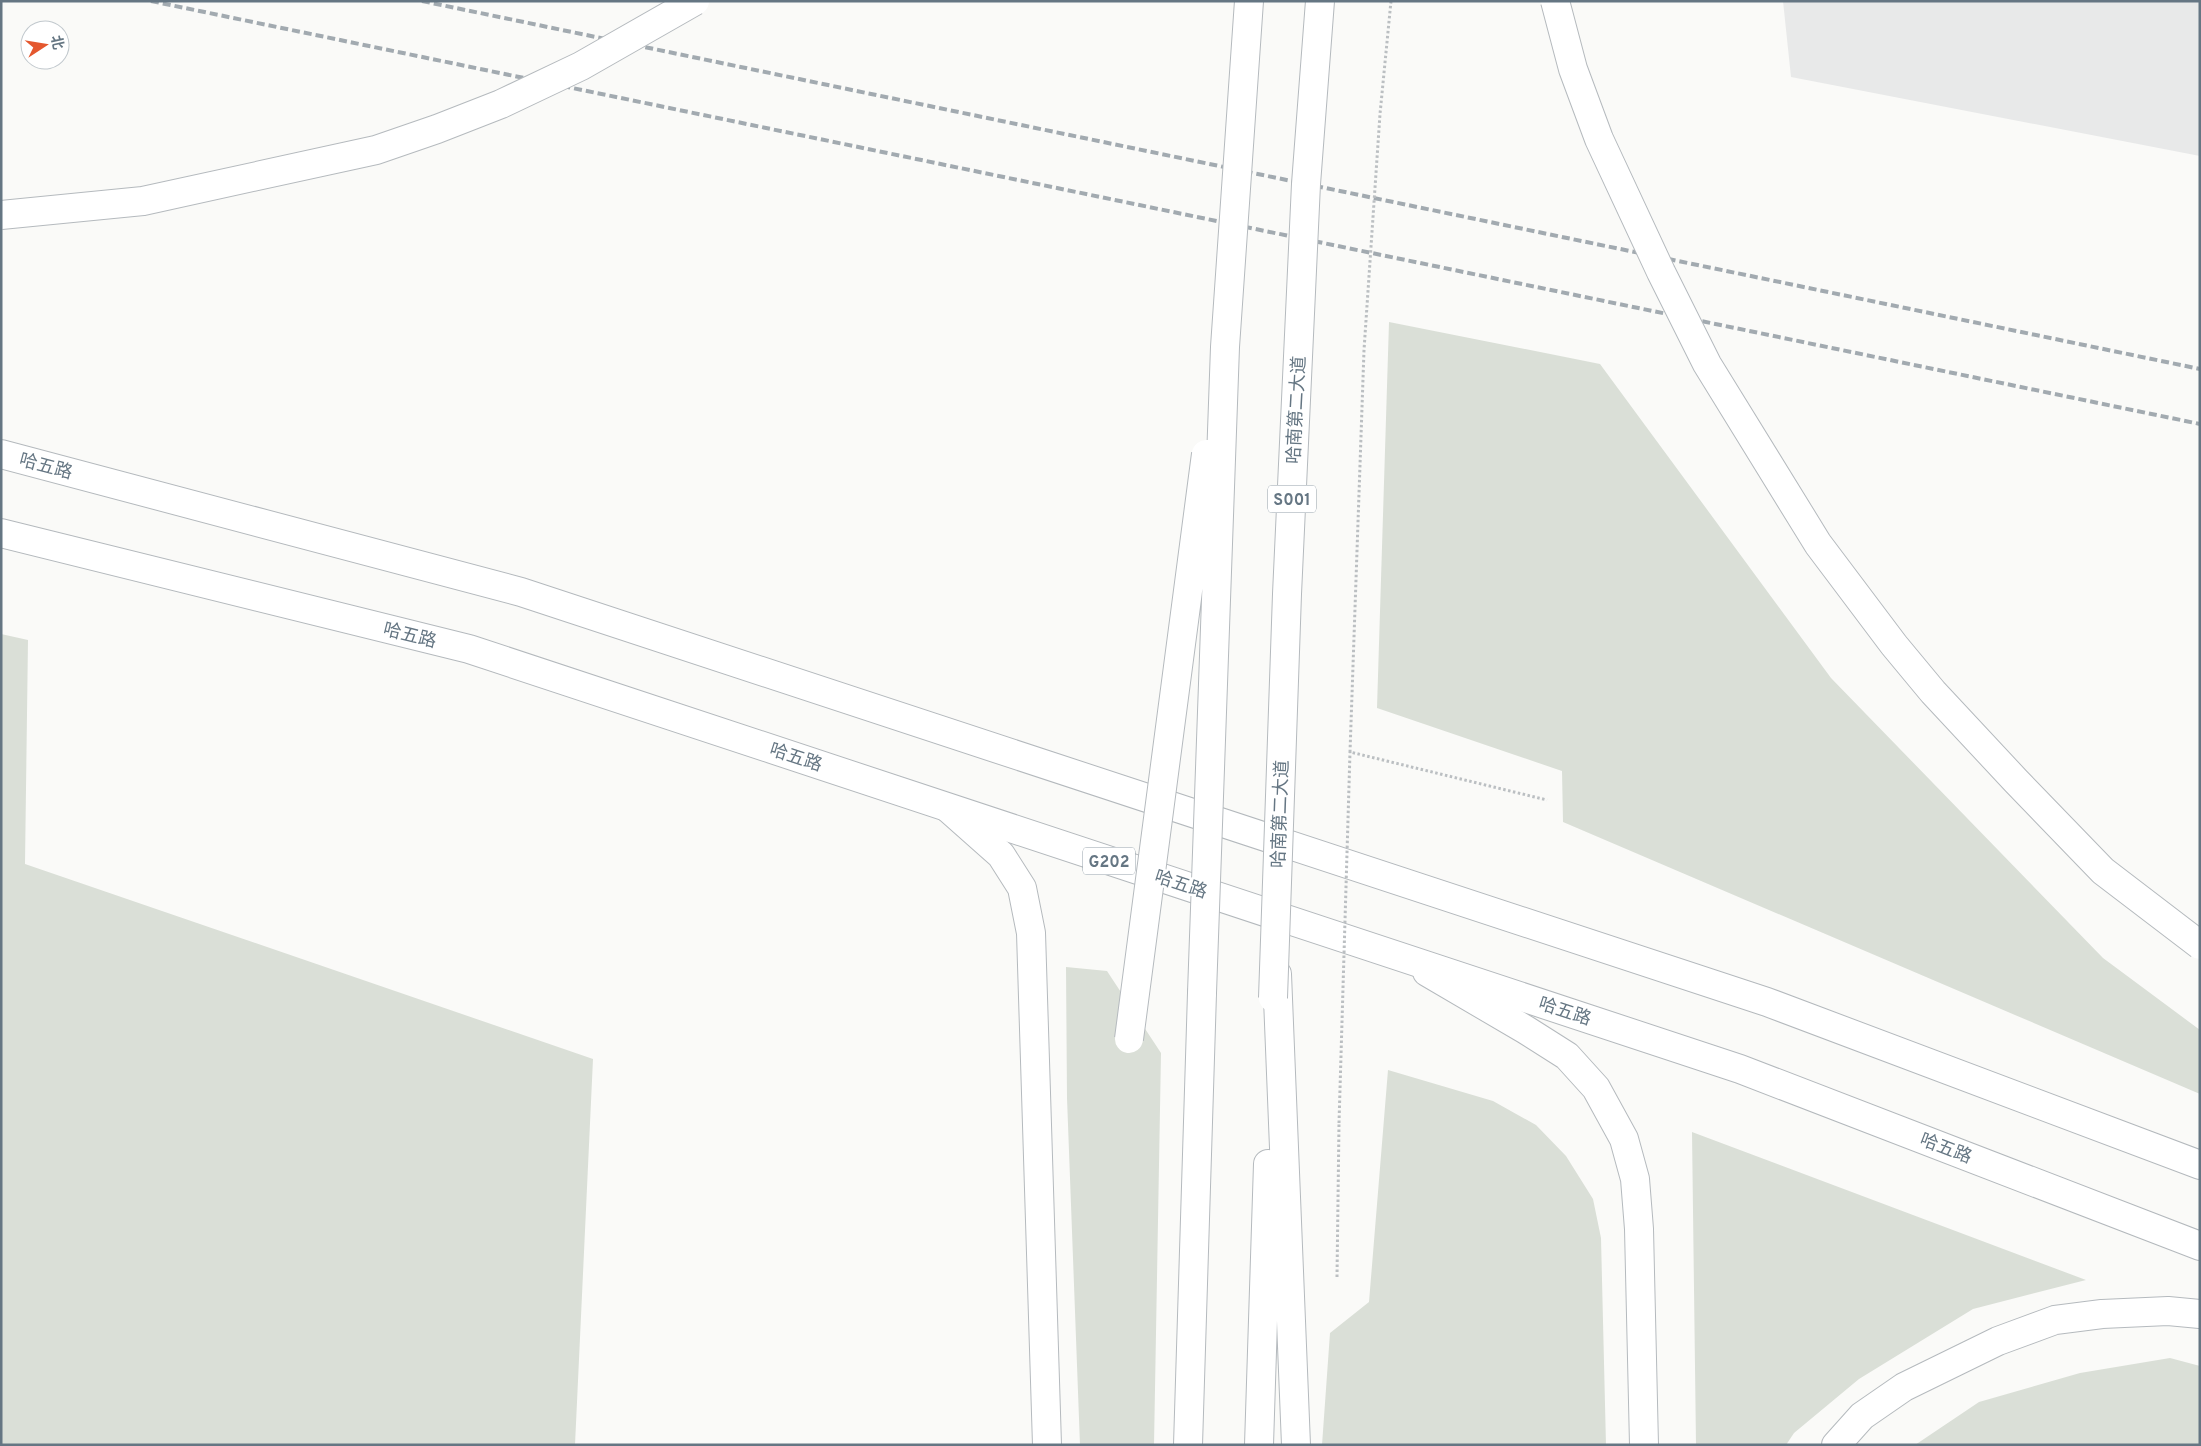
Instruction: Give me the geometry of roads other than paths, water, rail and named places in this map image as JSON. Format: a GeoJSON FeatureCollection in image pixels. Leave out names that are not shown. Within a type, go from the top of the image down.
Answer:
{"type":"FeatureCollection","features":[{"type":"Feature","properties":{"kind":"main road"},"geometry":{"type":"LineString","coordinates":[[1,215],[144,201],[376,150],[437,130],[501,104],[581,66],[695,1]]}},
{"type":"Feature","properties":{"kind":"main road"},"geometry":{"type":"LineString","coordinates":[[1188,1445],[1225,347],[1249,1]]}},
{"type":"Feature","properties":{"kind":"main road","name":"哈南第二大道"},"geometry":{"type":"LineString","coordinates":[[1258,1445],[1287,594],[1306,193],[1320,1]]}},
{"type":"Feature","properties":{"kind":"main road"},"geometry":{"type":"LineString","coordinates":[[1555,1],[1573,69],[1596,130],[1657,264],[1707,364],[1818,544],[1894,645],[1933,692],[2016,781],[2103,871],[2200,945]]}},
{"type":"Feature","properties":{"kind":"main road"},"geometry":{"type":"LineString","coordinates":[[1129,1039],[1233,242]]}},
{"type":"Feature","properties":{"kind":"main road","name":"哈五路"},"geometry":{"type":"LineString","coordinates":[[1,454],[521,592],[1767,1002],[2200,1165]]}},
{"type":"Feature","properties":{"kind":"main road","name":"哈五路"},"geometry":{"type":"LineString","coordinates":[[1,532],[469,649],[1740,1069],[2200,1246]]}},
{"type":"Feature","properties":{"kind":"main road"},"geometry":{"type":"LineString","coordinates":[[948,808],[1001,855],[1022,888],[1032,933],[1047,1445]]}},
{"type":"Feature","properties":{"kind":"main road"},"geometry":{"type":"LineString","coordinates":[[1276,948],[1296,1445]]}},
{"type":"Feature","properties":{"kind":"main road"},"geometry":{"type":"LineString","coordinates":[[1399,956],[1567,1056],[1596,1088],[1624,1139],[1635,1179],[1639,1229],[1644,1445]]}},
{"type":"Feature","properties":{"kind":"main road"},"geometry":{"type":"LineString","coordinates":[[1836,1445],[1862,1416],[1904,1387],[1998,1341],[2056,1320],[2102,1314],[2159,1312],[2200,1314]]}},
{"type":"Feature","properties":{"kind":"railway"},"geometry":{"type":"LineString","coordinates":[[151,1],[2200,424]]}},
{"type":"Feature","properties":{"kind":"railway"},"geometry":{"type":"LineString","coordinates":[[422,1],[2200,369]]}}]}
